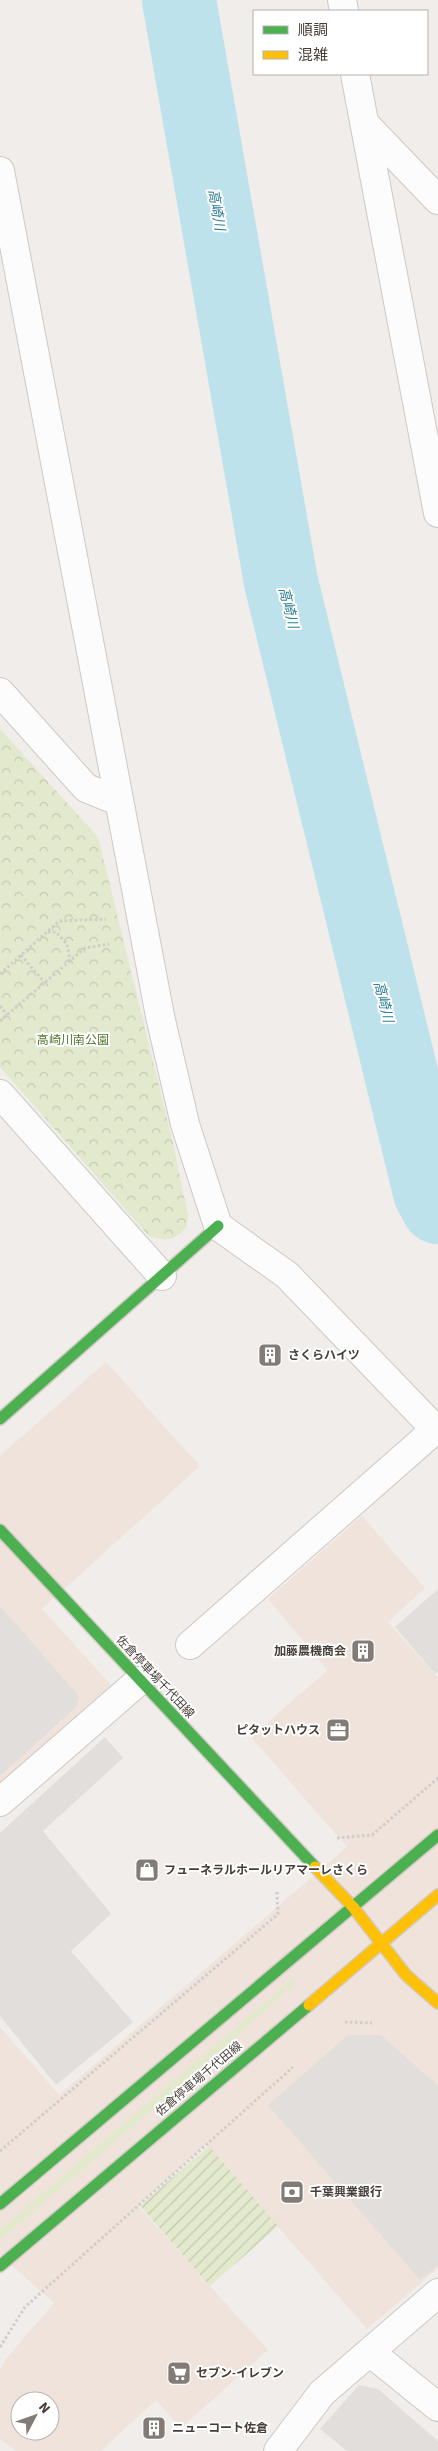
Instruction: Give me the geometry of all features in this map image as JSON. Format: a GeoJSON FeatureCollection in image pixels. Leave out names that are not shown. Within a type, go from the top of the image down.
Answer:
{"type":"FeatureCollection","features":[{"type":"Feature","properties":{"kind":"main road"},"geometry":{"type":"LineString","coordinates":[[0,1419],[218,1226]]}},
{"type":"Feature","properties":{"kind":"main road","name":"佐倉停車場千代田線"},"geometry":{"type":"LineString","coordinates":[[0,1530],[139,1681],[354,1907],[381,1942],[0,2266]]}},
{"type":"Feature","properties":{"kind":"main road"},"geometry":{"type":"LineString","coordinates":[[0,2204],[438,1835]]}},
{"type":"Feature","properties":{"kind":"main road"},"geometry":{"type":"LineString","coordinates":[[438,1895],[381,1942],[406,1975],[438,2003]]}},
{"type":"Feature","properties":{"kind":"street"},"geometry":{"type":"LineString","coordinates":[[356,75],[438,513]]}},
{"type":"Feature","properties":{"kind":"street"},"geometry":{"type":"LineString","coordinates":[[365,124],[438,200]]}},
{"type":"Feature","properties":{"kind":"street"},"geometry":{"type":"LineString","coordinates":[[0,171],[160,1016],[183,1115],[218,1226],[287,1276],[437,1430],[190,1645]]}},
{"type":"Feature","properties":{"kind":"street"},"geometry":{"type":"LineString","coordinates":[[0,258],[20,280]]}},
{"type":"Feature","properties":{"kind":"street"},"geometry":{"type":"LineString","coordinates":[[0,692],[86,788],[118,801]]}},
{"type":"Feature","properties":{"kind":"street"},"geometry":{"type":"LineString","coordinates":[[0,1094],[162,1276]]}},
{"type":"Feature","properties":{"kind":"street"},"geometry":{"type":"LineString","coordinates":[[0,1802],[139,1681]]}},
{"type":"Feature","properties":{"kind":"street"},"geometry":{"type":"LineString","coordinates":[[278,2451],[322,2394],[438,2293]]}},
{"type":"Feature","properties":{"kind":"street"},"geometry":{"type":"LineString","coordinates":[[370,2352],[438,2407]]}},
{"type":"Feature","properties":{"kind":"path"},"geometry":{"type":"LineString","coordinates":[[0,974],[59,921],[108,919]]}},
{"type":"Feature","properties":{"kind":"path"},"geometry":{"type":"LineString","coordinates":[[48,932],[56,932],[67,944],[70,960]]}},
{"type":"Feature","properties":{"kind":"path"},"geometry":{"type":"LineString","coordinates":[[0,1021],[85,948],[114,943]]}},
{"type":"Feature","properties":{"kind":"path"},"geometry":{"type":"LineString","coordinates":[[21,955],[44,982]]}},
{"type":"Feature","properties":{"kind":"path"},"geometry":{"type":"LineString","coordinates":[[0,1006],[7,1015]]}},
{"type":"Feature","properties":{"kind":"path"},"geometry":{"type":"LineString","coordinates":[[337,1838],[372,1835],[438,1778]]}},
{"type":"Feature","properties":{"kind":"path"},"geometry":{"type":"LineString","coordinates":[[0,2151],[278,1914],[277,1892]]}},
{"type":"Feature","properties":{"kind":"path"},"geometry":{"type":"LineString","coordinates":[[338,2028],[345,2021],[372,2023]]}},
{"type":"Feature","properties":{"kind":"path"},"geometry":{"type":"LineString","coordinates":[[0,2347],[25,2307],[300,2061]]}},
{"type":"Feature","properties":{"kind":"shaded area"},"geometry":{"type":"Polygon","coordinates":[[[106,1362],[200,1466],[42,1609],[118,1693],[0,1792],[0,1456],[106,1362]]]}},
{"type":"Feature","properties":{"kind":"shaded area"},"geometry":{"type":"Polygon","coordinates":[[[362,1516],[425,1588],[388,1622],[438,1678],[438,2268],[367,2329],[206,2144],[138,2206],[268,2350],[181,2428],[156,2400],[101,2451],[17,2451],[0,2439],[0,2370],[5,2360],[54,2303],[0,2255],[0,2027],[59,2095],[347,1847],[251,1737],[328,1670],[268,1599],[362,1516]]]}},
{"type":"Feature","properties":{"kind":"shaded area"},"geometry":{"type":"Polygon","coordinates":[[[438,1589],[438,1671],[435,1674],[395,1627],[438,1589]]]}},
{"type":"Feature","properties":{"kind":"shaded area"},"geometry":{"type":"Polygon","coordinates":[[[0,1606],[79,1696],[76,1707],[0,1776],[0,1606]]]}},
{"type":"Feature","properties":{"kind":"shaded area"},"geometry":{"type":"Polygon","coordinates":[[[105,1737],[123,1758],[43,1831],[111,1914],[71,1951],[133,2022],[56,2085],[0,2016],[0,1833],[105,1737]]]}},
{"type":"Feature","properties":{"kind":"shaded area"},"geometry":{"type":"Polygon","coordinates":[[[348,2035],[381,2035],[438,2086],[438,2265],[420,2280],[268,2105],[348,2035]]]}},
{"type":"Feature","properties":{"kind":"shaded area"},"geometry":{"type":"Polygon","coordinates":[[[359,2385],[378,2389],[438,2441],[438,2451],[347,2451],[320,2429],[359,2385]]]}},
{"type":"Feature","properties":{"kind":"green space","name":"高崎川南公園"},"geometry":{"type":"Polygon","coordinates":[[[0,729],[98,837],[173,1143],[188,1216],[187,1227],[174,1238],[161,1239],[149,1236],[0,1067],[0,729]]]}},
{"type":"Feature","properties":{"kind":"green space"},"geometry":{"type":"Polygon","coordinates":[[[292,1979],[295,1983],[222,2050],[0,2240],[0,2230],[292,1979]]]}},
{"type":"Feature","properties":{"kind":"green space"},"geometry":{"type":"Polygon","coordinates":[[[209,2146],[278,2226],[210,2286],[140,2206],[209,2146]]]}},
{"type":"Feature","properties":{"kind":"waterway","name":"高崎川"},"geometry":{"type":"LineString","coordinates":[[179,0],[281,582],[430,1192],[438,1207]]}},
{"type":"Feature","properties":{"kind":"traffic: fast"},"geometry":{"type":"LineString","coordinates":[[0,1419],[218,1226]]}},
{"type":"Feature","properties":{"kind":"traffic: fast"},"geometry":{"type":"LineString","coordinates":[[0,1530],[315,1867]]}},
{"type":"Feature","properties":{"kind":"traffic: fast"},"geometry":{"type":"LineString","coordinates":[[0,2204],[438,1835]]}},
{"type":"Feature","properties":{"kind":"traffic: fast"},"geometry":{"type":"LineString","coordinates":[[0,2266],[309,2005]]}},
{"type":"Feature","properties":{"kind":"traffic: slow"},"geometry":{"type":"LineString","coordinates":[[315,1867],[353,1907],[406,1975],[438,2003]]}},
{"type":"Feature","properties":{"kind":"traffic: slow"},"geometry":{"type":"LineString","coordinates":[[309,2005],[438,1895]]}},
{"type":"Feature","properties":{"kind":"place","name":"さくらハイツ"},"geometry":{"type":"Point","coordinates":[270,1355]}},
{"type":"Feature","properties":{"kind":"place","name":"加藤農機商会"},"geometry":{"type":"Point","coordinates":[363,1651]}},
{"type":"Feature","properties":{"kind":"place","name":"ピタットハウス"},"geometry":{"type":"Point","coordinates":[338,1730]}},
{"type":"Feature","properties":{"kind":"place","name":"フューネラルホールリアマーレさくら"},"geometry":{"type":"Point","coordinates":[147,1870]}},
{"type":"Feature","properties":{"kind":"place","name":"千葉興業銀行"},"geometry":{"type":"Point","coordinates":[292,2192]}},
{"type":"Feature","properties":{"kind":"place","name":"セブン-イレブン"},"geometry":{"type":"Point","coordinates":[179,2373]}},
{"type":"Feature","properties":{"kind":"place","name":"ニューコート佐倉"},"geometry":{"type":"Point","coordinates":[154,2428]}}]}
